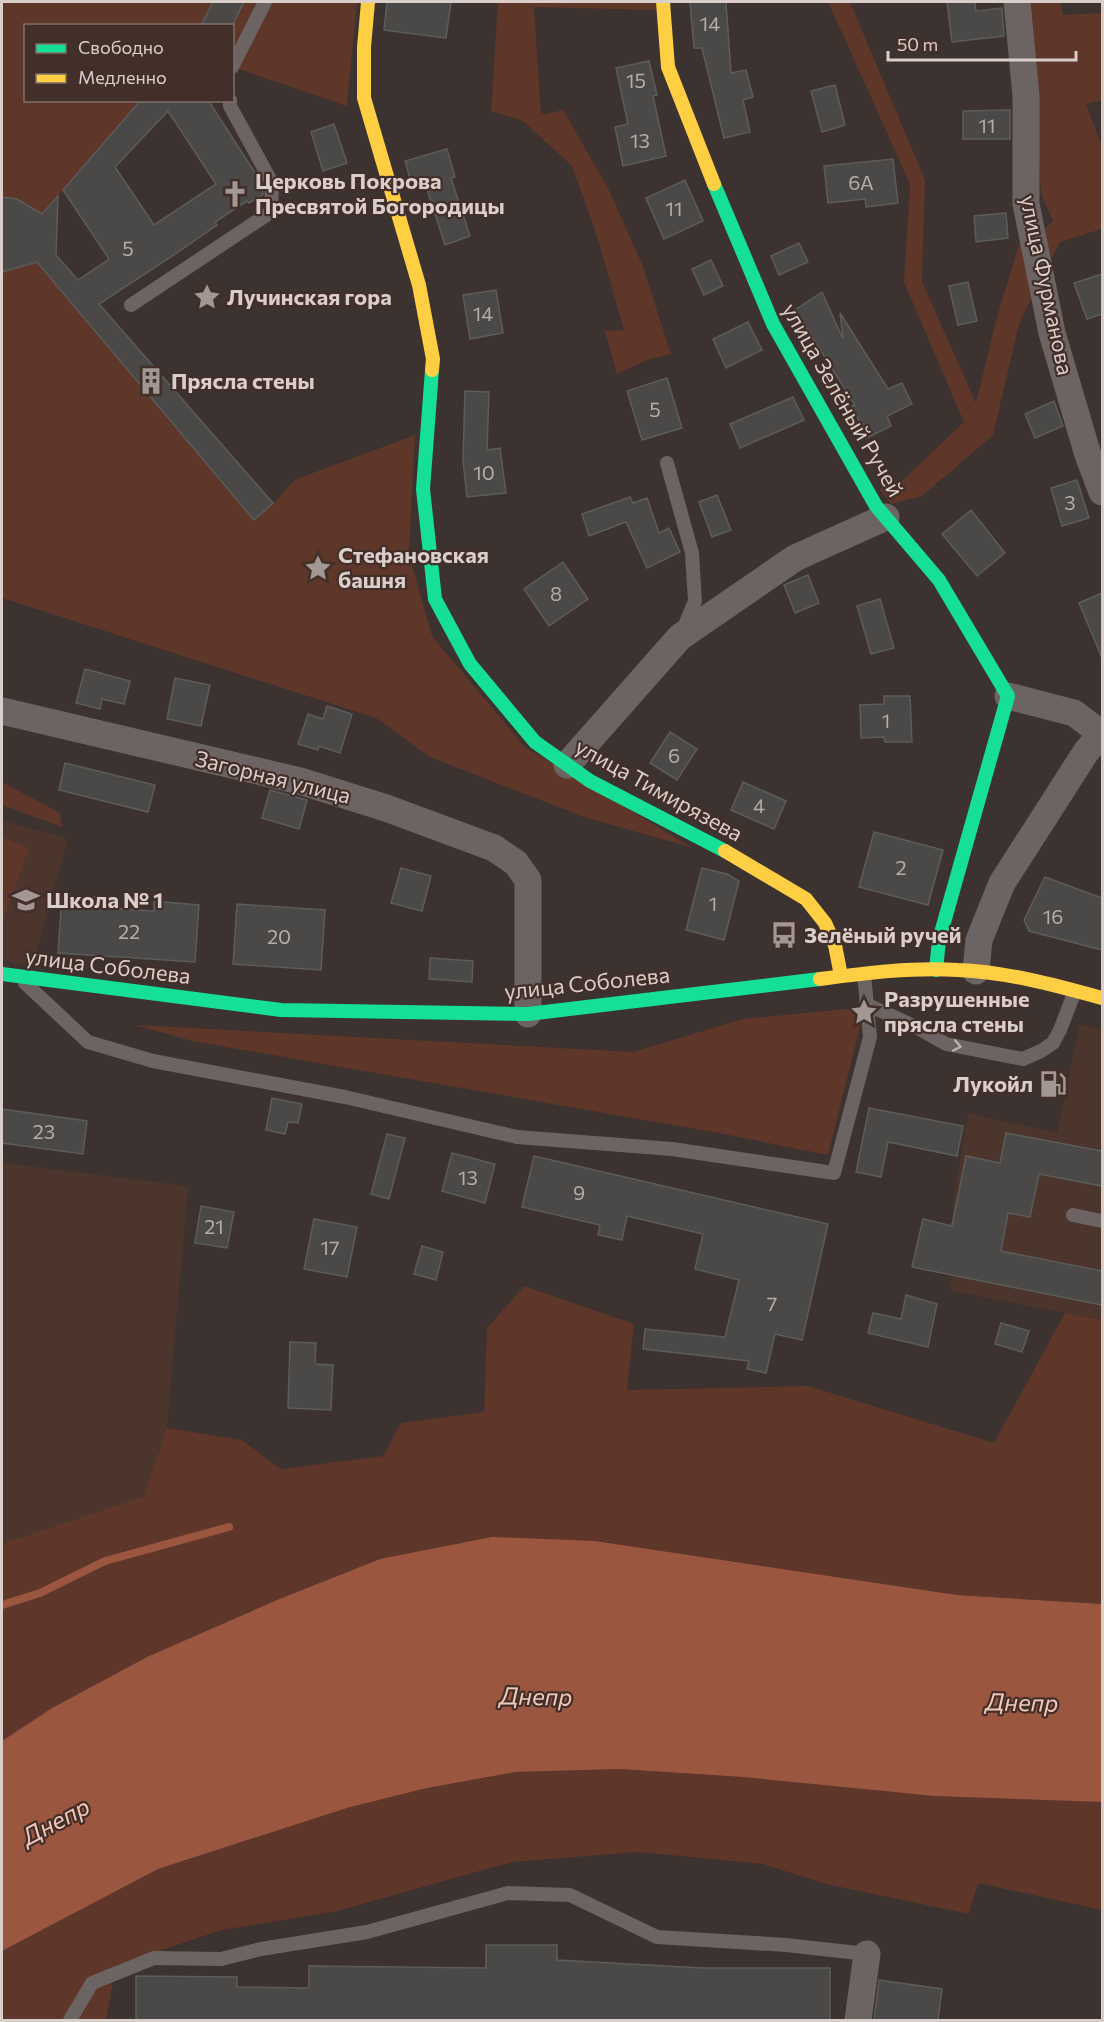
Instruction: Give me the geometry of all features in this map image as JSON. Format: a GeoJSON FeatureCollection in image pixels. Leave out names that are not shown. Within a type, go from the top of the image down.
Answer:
{"type":"FeatureCollection","features":[{"type":"Feature","properties":{"kind":"street","name":"улица Тимирязева"},"geometry":{"type":"LineString","coordinates":[[368,2],[364,47],[364,98],[419,285],[434,359],[423,489],[435,599],[470,664],[535,742],[590,781],[731,854],[806,899],[825,923],[835,945],[841,976]]}},
{"type":"Feature","properties":{"kind":"street","name":"улица Зелёный Ручей"},"geometry":{"type":"LineString","coordinates":[[663,2],[668,67],[773,324],[876,506],[939,580],[1008,696]]}},
{"type":"Feature","properties":{"kind":"street","name":"улица Фурманова"},"geometry":{"type":"LineString","coordinates":[[1017,2],[1026,96],[1026,204],[1052,333],[1088,455],[1102,492]]}},
{"type":"Feature","properties":{"kind":"street"},"geometry":{"type":"LineString","coordinates":[[567,765],[680,637],[795,558],[886,517]]}},
{"type":"Feature","properties":{"kind":"street"},"geometry":{"type":"LineString","coordinates":[[936,970],[939,940],[1008,696],[1074,713],[1102,734],[1086,752],[1002,883],[979,940],[976,971]]}},
{"type":"Feature","properties":{"kind":"street","name":"Загорная улица"},"geometry":{"type":"LineString","coordinates":[[2,711],[300,781],[494,848],[516,863],[528,880],[528,1014]]}},
{"type":"Feature","properties":{"kind":"street","name":"улица Соболева"},"geometry":{"type":"LineString","coordinates":[[2,974],[281,1010],[528,1014],[888,970],[976,971],[1034,981],[1102,998]]}},
{"type":"Feature","properties":{"kind":"street"},"geometry":{"type":"LineString","coordinates":[[858,2020],[867,1954]]}},
{"type":"Feature","properties":{"kind":"lane"},"geometry":{"type":"LineString","coordinates":[[234,63],[265,2]]}},
{"type":"Feature","properties":{"kind":"lane"},"geometry":{"type":"LineString","coordinates":[[131,305],[271,212],[272,183],[230,106],[230,102]]}},
{"type":"Feature","properties":{"kind":"lane"},"geometry":{"type":"LineString","coordinates":[[667,463],[692,554],[695,601],[680,637]]}},
{"type":"Feature","properties":{"kind":"lane"},"geometry":{"type":"LineString","coordinates":[[17,976],[88,1042],[153,1061],[345,1097],[518,1137],[672,1149],[834,1173],[870,1037],[863,973]]}},
{"type":"Feature","properties":{"kind":"lane"},"geometry":{"type":"LineString","coordinates":[[866,1004],[946,1044],[1023,1059],[1041,1051],[1053,1042],[1075,991]]}},
{"type":"Feature","properties":{"kind":"lane"},"geometry":{"type":"LineString","coordinates":[[1073,1215],[1102,1221]]}},
{"type":"Feature","properties":{"kind":"lane"},"geometry":{"type":"LineString","coordinates":[[70,2020],[92,1983],[154,1958],[221,1959],[261,1949],[367,1932],[508,1893],[570,1895],[657,1937],[786,1945],[867,1954]]}},
{"type":"Feature","properties":{"kind":"shaded area"},"geometry":{"type":"Polygon","coordinates":[[[2,2],[213,2],[202,24],[24,24],[24,102],[140,102],[38,218],[2,198],[2,2]]]}},
{"type":"Feature","properties":{"kind":"shaded area"},"geometry":{"type":"Polygon","coordinates":[[[244,2],[357,2],[347,106],[234,67],[233,24],[244,2]]]}},
{"type":"Feature","properties":{"kind":"shaded area"},"geometry":{"type":"Polygon","coordinates":[[[498,2],[656,2],[656,10],[534,7],[541,115],[563,110],[608,188],[642,264],[671,354],[647,360],[617,374],[605,331],[624,330],[596,233],[572,166],[523,121],[491,111],[498,2]]]}},
{"type":"Feature","properties":{"kind":"shaded area"},"geometry":{"type":"Polygon","coordinates":[[[830,2],[850,2],[925,180],[922,282],[976,403],[996,320],[1020,242],[1034,293],[1019,324],[993,435],[922,496],[891,504],[880,489],[904,479],[964,422],[904,282],[910,184],[830,2]]]}},
{"type":"Feature","properties":{"kind":"shaded area"},"geometry":{"type":"Polygon","coordinates":[[[1029,2],[1060,2],[1063,15],[1102,13],[1102,100],[1086,104],[1102,147],[1102,229],[1060,242],[1050,261],[1039,234],[1053,221],[1041,194],[1029,2]]]}},
{"type":"Feature","properties":{"kind":"shaded area"},"geometry":{"type":"Polygon","coordinates":[[[33,258],[254,520],[274,503],[294,480],[415,435],[409,554],[432,636],[525,747],[693,848],[584,817],[430,757],[376,718],[2,598],[2,269],[15,268],[33,258]]]}},
{"type":"Feature","properties":{"kind":"shaded area"},"geometry":{"type":"Polygon","coordinates":[[[2,782],[60,813],[62,827],[2,805],[2,782]]]}},
{"type":"Feature","properties":{"kind":"shaded area","name":"Школа № 1"},"geometry":{"type":"Polygon","coordinates":[[[2,820],[68,839],[32,967],[2,960],[2,820]]]}},
{"type":"Feature","properties":{"kind":"shaded area"},"geometry":{"type":"Polygon","coordinates":[[[2,837],[29,848],[2,924],[2,837]]]}},
{"type":"Feature","properties":{"kind":"shaded area"},"geometry":{"type":"Polygon","coordinates":[[[865,1007],[828,1155],[719,1133],[192,1041],[135,1025],[633,1052],[743,1019],[865,1007]]]}},
{"type":"Feature","properties":{"kind":"shaded area"},"geometry":{"type":"Polygon","coordinates":[[[1080,1024],[1102,1030],[1102,1320],[951,1291],[953,1204],[968,1113],[1057,1133],[1080,1024]]]}},
{"type":"Feature","properties":{"kind":"shaded area"},"geometry":{"type":"Polygon","coordinates":[[[2,1160],[4,1163],[188,1186],[167,1428],[144,1496],[2,1544],[2,1160]]]}},
{"type":"Feature","properties":{"kind":"shaded area"},"geometry":{"type":"Polygon","coordinates":[[[524,1286],[634,1324],[627,1390],[808,1386],[994,1443],[1065,1313],[1102,1320],[1102,1604],[957,1595],[595,1541],[380,1559],[277,1600],[147,1657],[52,1708],[2,1741],[2,1544],[144,1496],[167,1428],[242,1440],[281,1469],[383,1456],[401,1423],[484,1412],[487,1328],[524,1286]]]}},
{"type":"Feature","properties":{"kind":"shaded area"},"geometry":{"type":"Polygon","coordinates":[[[619,1769],[743,1777],[934,1796],[1102,1802],[1102,1910],[978,1883],[969,1914],[826,1884],[763,1864],[638,1852],[512,1862],[337,1911],[222,1930],[116,1965],[106,2020],[2,2020],[2,1951],[158,1869],[347,1808],[427,1788],[516,1772],[619,1769]]]}},
{"type":"Feature","properties":{"kind":"water","name":"Днепр"},"geometry":{"type":"Polygon","coordinates":[[[492,1537],[595,1541],[957,1595],[1102,1604],[1102,1802],[934,1796],[743,1777],[619,1769],[516,1772],[427,1788],[347,1808],[158,1869],[2,1951],[2,1741],[52,1708],[147,1657],[277,1600],[380,1559],[492,1537]]]}},
{"type":"Feature","properties":{"kind":"building"},"geometry":{"type":"Polygon","coordinates":[[[213,2],[244,2],[233,24],[202,24],[213,2]]]}},
{"type":"Feature","properties":{"kind":"building"},"geometry":{"type":"Polygon","coordinates":[[[387,2],[451,2],[446,38],[384,30],[387,2]]]}},
{"type":"Feature","properties":{"kind":"building"},"geometry":{"type":"Polygon","coordinates":[[[690,2],[726,2],[731,73],[746,70],[753,97],[743,100],[750,132],[724,138],[702,48],[694,48],[690,2]]]}},
{"type":"Feature","properties":{"kind":"building"},"geometry":{"type":"Polygon","coordinates":[[[947,2],[975,2],[976,11],[1002,8],[1004,36],[952,42],[947,2]]]}},
{"type":"Feature","properties":{"kind":"building"},"geometry":{"type":"Polygon","coordinates":[[[649,61],[657,95],[653,96],[666,156],[623,166],[615,127],[628,124],[616,68],[649,61]]]}},
{"type":"Feature","properties":{"kind":"building"},"geometry":{"type":"Polygon","coordinates":[[[835,85],[845,125],[822,132],[811,91],[835,85]]]}},
{"type":"Feature","properties":{"kind":"building"},"geometry":{"type":"Polygon","coordinates":[[[139,102],[209,102],[263,185],[263,195],[249,203],[247,201],[215,222],[217,225],[99,304],[273,503],[254,520],[37,262],[2,272],[2,197],[17,199],[42,214],[58,196],[56,255],[78,280],[109,259],[63,190],[139,102]],[[168,111],[115,167],[154,225],[216,184],[168,111]]]}},
{"type":"Feature","properties":{"kind":"building"},"geometry":{"type":"Polygon","coordinates":[[[1010,110],[1010,139],[963,139],[963,111],[1010,110]]]}},
{"type":"Feature","properties":{"kind":"building"},"geometry":{"type":"Polygon","coordinates":[[[334,124],[347,163],[323,171],[311,132],[334,124]]]}},
{"type":"Feature","properties":{"kind":"building"},"geometry":{"type":"Polygon","coordinates":[[[447,149],[455,177],[451,178],[470,236],[445,245],[426,186],[413,189],[405,161],[447,149]]]}},
{"type":"Feature","properties":{"kind":"building"},"geometry":{"type":"Polygon","coordinates":[[[893,159],[898,203],[866,207],[865,199],[828,203],[824,166],[893,159]]]}},
{"type":"Feature","properties":{"kind":"building"},"geometry":{"type":"Polygon","coordinates":[[[685,180],[703,221],[664,239],[646,198],[685,180]]]}},
{"type":"Feature","properties":{"kind":"building"},"geometry":{"type":"Polygon","coordinates":[[[1006,213],[1008,238],[976,242],[974,216],[1006,213]]]}},
{"type":"Feature","properties":{"kind":"building"},"geometry":{"type":"Polygon","coordinates":[[[799,243],[808,262],[779,275],[771,256],[799,243]]]}},
{"type":"Feature","properties":{"kind":"building"},"geometry":{"type":"Polygon","coordinates":[[[711,260],[723,286],[704,295],[692,269],[711,260]]]}},
{"type":"Feature","properties":{"kind":"building"},"geometry":{"type":"Polygon","coordinates":[[[1102,274],[1102,314],[1087,319],[1074,283],[1102,274]]]}},
{"type":"Feature","properties":{"kind":"building"},"geometry":{"type":"Polygon","coordinates":[[[968,282],[977,321],[958,325],[949,286],[968,282]]]}},
{"type":"Feature","properties":{"kind":"building"},"geometry":{"type":"Polygon","coordinates":[[[496,290],[503,333],[470,339],[463,295],[496,290]]]}},
{"type":"Feature","properties":{"kind":"building"},"geometry":{"type":"Polygon","coordinates":[[[822,292],[843,339],[840,313],[888,389],[902,383],[912,404],[887,416],[891,426],[867,438],[852,406],[855,405],[795,310],[822,292]]]}},
{"type":"Feature","properties":{"kind":"building"},"geometry":{"type":"Polygon","coordinates":[[[748,322],[762,350],[726,368],[713,339],[748,322]]]}},
{"type":"Feature","properties":{"kind":"building"},"geometry":{"type":"Polygon","coordinates":[[[667,378],[682,428],[642,440],[627,391],[667,378]]]}},
{"type":"Feature","properties":{"kind":"building"},"geometry":{"type":"Polygon","coordinates":[[[465,391],[489,392],[487,450],[500,448],[506,493],[467,497],[463,460],[465,391]]]}},
{"type":"Feature","properties":{"kind":"building"},"geometry":{"type":"Polygon","coordinates":[[[793,397],[804,420],[740,448],[730,424],[793,397]]]}},
{"type":"Feature","properties":{"kind":"building"},"geometry":{"type":"Polygon","coordinates":[[[1054,401],[1063,426],[1035,438],[1025,414],[1054,401]]]}},
{"type":"Feature","properties":{"kind":"building"},"geometry":{"type":"Polygon","coordinates":[[[1077,480],[1089,518],[1062,526],[1051,488],[1077,480]]]}},
{"type":"Feature","properties":{"kind":"building"},"geometry":{"type":"Polygon","coordinates":[[[717,495],[731,530],[712,537],[699,502],[717,495]]]}},
{"type":"Feature","properties":{"kind":"building"},"geometry":{"type":"Polygon","coordinates":[[[630,497],[633,503],[647,498],[659,533],[669,528],[680,552],[647,568],[626,522],[589,536],[582,514],[630,497]]]}},
{"type":"Feature","properties":{"kind":"building"},"geometry":{"type":"Polygon","coordinates":[[[971,510],[1005,553],[977,576],[942,534],[971,510]]]}},
{"type":"Feature","properties":{"kind":"building"},"geometry":{"type":"Polygon","coordinates":[[[563,562],[588,599],[549,626],[524,589],[563,562]]]}},
{"type":"Feature","properties":{"kind":"building"},"geometry":{"type":"Polygon","coordinates":[[[808,575],[819,603],[795,613],[784,585],[808,575]]]}},
{"type":"Feature","properties":{"kind":"building"},"geometry":{"type":"Polygon","coordinates":[[[1102,593],[1102,658],[1079,603],[1102,593]]]}},
{"type":"Feature","properties":{"kind":"building"},"geometry":{"type":"Polygon","coordinates":[[[880,599],[894,648],[871,654],[857,606],[880,599]]]}},
{"type":"Feature","properties":{"kind":"building"},"geometry":{"type":"Polygon","coordinates":[[[85,669],[130,681],[124,704],[102,699],[100,709],[76,703],[85,669]]]}},
{"type":"Feature","properties":{"kind":"building"},"geometry":{"type":"Polygon","coordinates":[[[175,678],[210,685],[201,726],[167,719],[175,678]]]}},
{"type":"Feature","properties":{"kind":"building"},"geometry":{"type":"Polygon","coordinates":[[[884,696],[910,696],[912,742],[885,742],[884,737],[861,738],[860,705],[884,704],[884,696]]]}},
{"type":"Feature","properties":{"kind":"building"},"geometry":{"type":"Polygon","coordinates":[[[327,706],[352,714],[340,753],[319,746],[318,750],[298,744],[308,714],[323,719],[327,706]]]}},
{"type":"Feature","properties":{"kind":"building"},"geometry":{"type":"Polygon","coordinates":[[[670,732],[697,749],[677,780],[650,763],[670,732]]]}},
{"type":"Feature","properties":{"kind":"building"},"geometry":{"type":"Polygon","coordinates":[[[65,763],[155,785],[148,812],[59,790],[65,763]]]}},
{"type":"Feature","properties":{"kind":"building"},"geometry":{"type":"Polygon","coordinates":[[[743,782],[786,801],[774,829],[731,810],[743,782]]]}},
{"type":"Feature","properties":{"kind":"building"},"geometry":{"type":"Polygon","coordinates":[[[270,790],[307,800],[299,829],[262,818],[270,790]]]}},
{"type":"Feature","properties":{"kind":"building"},"geometry":{"type":"Polygon","coordinates":[[[874,832],[943,850],[928,905],[859,887],[874,832]]]}},
{"type":"Feature","properties":{"kind":"building"},"geometry":{"type":"Polygon","coordinates":[[[401,868],[431,876],[422,911],[391,903],[401,868]]]}},
{"type":"Feature","properties":{"kind":"building"},"geometry":{"type":"Polygon","coordinates":[[[702,868],[727,874],[739,881],[724,940],[686,930],[702,868]]]}},
{"type":"Feature","properties":{"kind":"building"},"geometry":{"type":"Polygon","coordinates":[[[1045,877],[1102,898],[1102,950],[1029,931],[1024,920],[1045,877]]]}},
{"type":"Feature","properties":{"kind":"building"},"geometry":{"type":"Polygon","coordinates":[[[62,895],[107,898],[106,908],[154,911],[154,901],[199,905],[195,962],[58,953],[62,895]]]}},
{"type":"Feature","properties":{"kind":"building"},"geometry":{"type":"Polygon","coordinates":[[[237,904],[325,910],[321,970],[233,964],[237,904]]]}},
{"type":"Feature","properties":{"kind":"building"},"geometry":{"type":"Polygon","coordinates":[[[430,958],[473,961],[472,982],[429,979],[430,958]]]}},
{"type":"Feature","properties":{"kind":"building"},"geometry":{"type":"Polygon","coordinates":[[[272,1098],[302,1104],[298,1123],[288,1122],[285,1134],[266,1130],[272,1098]]]}},
{"type":"Feature","properties":{"kind":"building"},"geometry":{"type":"Polygon","coordinates":[[[869,1108],[963,1126],[957,1156],[888,1142],[881,1177],[856,1172],[869,1108]]]}},
{"type":"Feature","properties":{"kind":"building"},"geometry":{"type":"Polygon","coordinates":[[[2,1109],[87,1121],[83,1154],[2,1143],[2,1109]]]}},
{"type":"Feature","properties":{"kind":"building"},"geometry":{"type":"Polygon","coordinates":[[[1006,1133],[1102,1151],[1102,1186],[1039,1174],[1030,1217],[1008,1213],[1001,1251],[1102,1271],[1102,1305],[912,1267],[923,1219],[952,1226],[966,1156],[1000,1163],[1006,1133]]]}},
{"type":"Feature","properties":{"kind":"building"},"geometry":{"type":"Polygon","coordinates":[[[387,1134],[405,1138],[389,1199],[371,1194],[387,1134]]]}},
{"type":"Feature","properties":{"kind":"building"},"geometry":{"type":"Polygon","coordinates":[[[452,1153],[495,1164],[485,1203],[442,1191],[452,1153]]]}},
{"type":"Feature","properties":{"kind":"building"},"geometry":{"type":"Polygon","coordinates":[[[534,1156],[828,1224],[802,1340],[775,1334],[766,1373],[747,1369],[749,1361],[643,1349],[645,1329],[725,1337],[739,1280],[695,1269],[703,1234],[627,1216],[622,1240],[598,1235],[600,1225],[522,1207],[534,1156]]]}},
{"type":"Feature","properties":{"kind":"building"},"geometry":{"type":"Polygon","coordinates":[[[201,1206],[234,1212],[227,1248],[195,1243],[201,1206]]]}},
{"type":"Feature","properties":{"kind":"building"},"geometry":{"type":"Polygon","coordinates":[[[314,1219],[357,1227],[347,1277],[304,1269],[314,1219]]]}},
{"type":"Feature","properties":{"kind":"building"},"geometry":{"type":"Polygon","coordinates":[[[422,1246],[443,1252],[436,1280],[414,1274],[422,1246]]]}},
{"type":"Feature","properties":{"kind":"building"},"geometry":{"type":"Polygon","coordinates":[[[906,1295],[937,1304],[928,1347],[868,1333],[873,1313],[901,1319],[906,1295]]]}},
{"type":"Feature","properties":{"kind":"building"},"geometry":{"type":"Polygon","coordinates":[[[1001,1323],[1029,1331],[1022,1352],[995,1344],[1001,1323]]]}},
{"type":"Feature","properties":{"kind":"building"},"geometry":{"type":"Polygon","coordinates":[[[290,1342],[316,1343],[315,1364],[333,1365],[331,1410],[288,1408],[290,1342]]]}},
{"type":"Feature","properties":{"kind":"building"},"geometry":{"type":"Polygon","coordinates":[[[486,1945],[557,1945],[557,1960],[702,1968],[830,1968],[830,2020],[136,2020],[136,1976],[237,1977],[237,1987],[309,1988],[309,1966],[486,1968],[486,1945]]]}},
{"type":"Feature","properties":{"kind":"building"},"geometry":{"type":"Polygon","coordinates":[[[879,1980],[942,1989],[938,2020],[874,2020],[879,1980]]]}},
{"type":"Feature","properties":{"kind":"waterway"},"geometry":{"type":"LineString","coordinates":[[2,1605],[40,1593],[105,1561],[229,1527]]}},
{"type":"Feature","properties":{"kind":"traffic: fast"},"geometry":{"type":"LineString","coordinates":[[714,184],[773,324],[876,506],[939,580],[1008,696],[939,940],[936,970]]}},
{"type":"Feature","properties":{"kind":"traffic: fast"},"geometry":{"type":"LineString","coordinates":[[432,370],[423,489],[435,599],[470,664],[535,742],[590,781],[725,851]]}},
{"type":"Feature","properties":{"kind":"traffic: fast"},"geometry":{"type":"LineString","coordinates":[[2,974],[281,1010],[528,1014],[820,979]]}},
{"type":"Feature","properties":{"kind":"traffic: slow"},"geometry":{"type":"LineString","coordinates":[[368,2],[364,47],[364,98],[419,285],[433,359],[432,370]]}},
{"type":"Feature","properties":{"kind":"traffic: slow"},"geometry":{"type":"LineString","coordinates":[[663,2],[668,67],[714,184]]}},
{"type":"Feature","properties":{"kind":"traffic: slow"},"geometry":{"type":"LineString","coordinates":[[725,851],[806,899],[825,923],[835,945],[841,976]]}},
{"type":"Feature","properties":{"kind":"traffic: slow"},"geometry":{"type":"LineString","coordinates":[[820,979],[906,970],[976,971],[1013,976],[1102,998]]}},
{"type":"Feature","properties":{"kind":"place","name":"Церковь Покрова Пресвятой Богородицы"},"geometry":{"type":"Point","coordinates":[235,194]}},
{"type":"Feature","properties":{"kind":"place","name":"Лучинская гора"},"geometry":{"type":"Point","coordinates":[207,297]}},
{"type":"Feature","properties":{"kind":"place","name":"Прясла стены"},"geometry":{"type":"Point","coordinates":[151,381]}},
{"type":"Feature","properties":{"kind":"place","name":"Стефановская башня"},"geometry":{"type":"Point","coordinates":[318,568]}},
{"type":"Feature","properties":{"kind":"place","name":"Школа № 1"},"geometry":{"type":"Point","coordinates":[26,900]}},
{"type":"Feature","properties":{"kind":"place","name":"Зелёный ручей"},"geometry":{"type":"Point","coordinates":[784,935]}},
{"type":"Feature","properties":{"kind":"place","name":"Разрушенные прясла стены"},"geometry":{"type":"Point","coordinates":[864,1012]}},
{"type":"Feature","properties":{"kind":"place","name":"Лукойл"},"geometry":{"type":"Point","coordinates":[1053,1084]}}]}
